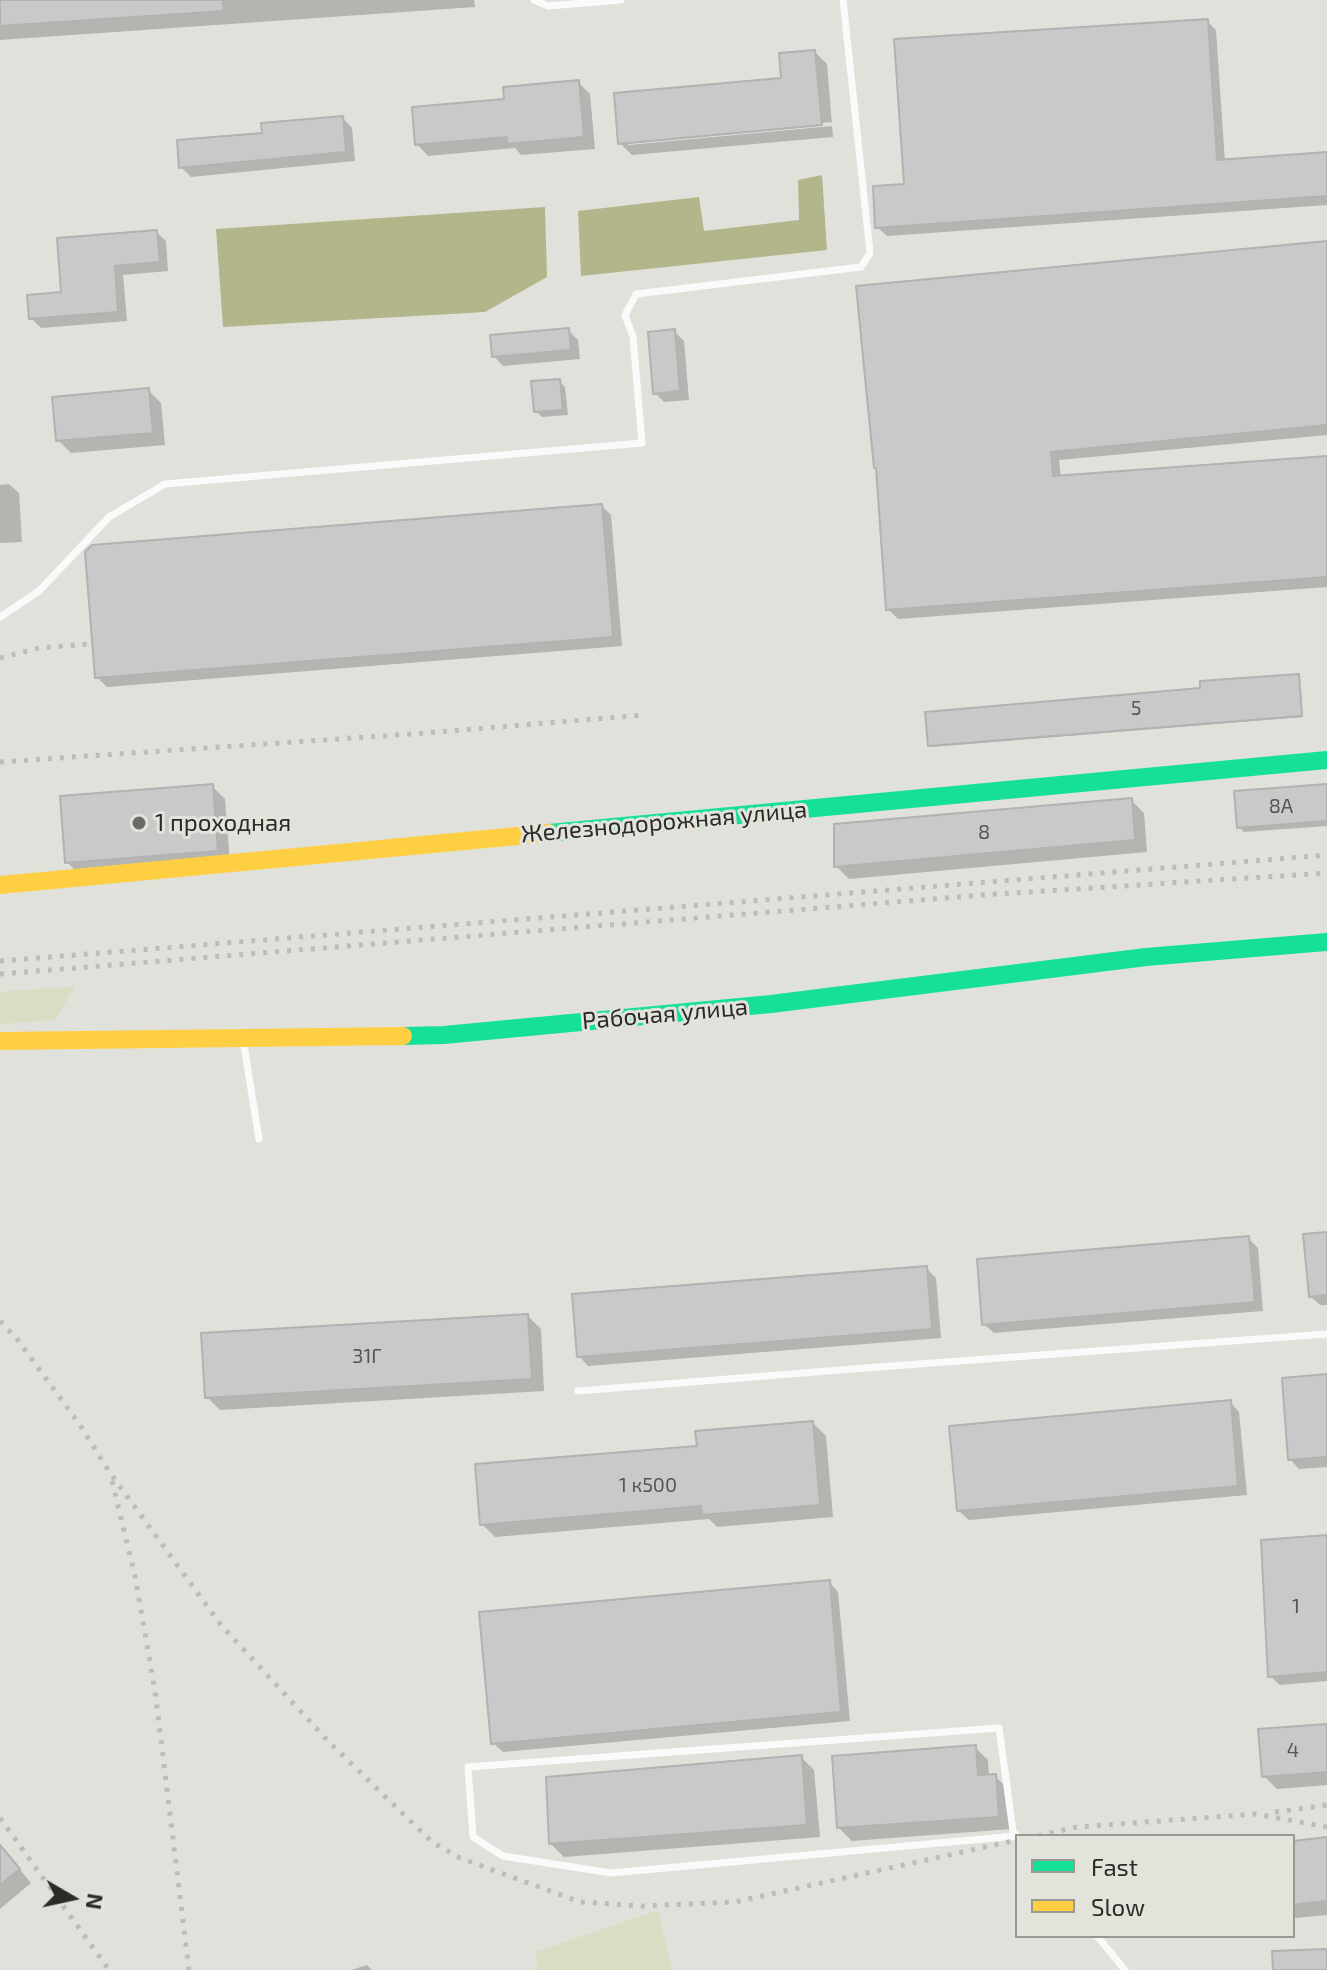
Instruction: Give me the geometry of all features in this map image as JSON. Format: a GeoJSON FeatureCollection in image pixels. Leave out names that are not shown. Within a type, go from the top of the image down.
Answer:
{"type":"FeatureCollection","features":[{"type":"Feature","properties":{"kind":"street","name":"Железнодорожная улица"},"geometry":{"type":"LineString","coordinates":[[0,885],[1327,760]]}},
{"type":"Feature","properties":{"kind":"street","name":"Рабочая улица"},"geometry":{"type":"LineString","coordinates":[[0,1041],[444,1035],[771,1004],[1146,957],[1327,942]]}},
{"type":"Feature","properties":{"kind":"lane"},"geometry":{"type":"LineString","coordinates":[[534,0],[548,6],[621,0]]}},
{"type":"Feature","properties":{"kind":"lane"},"geometry":{"type":"LineString","coordinates":[[0,617],[39,591],[109,517],[165,484],[642,443],[633,337],[625,315],[636,294],[861,267],[870,253],[843,0]]}},
{"type":"Feature","properties":{"kind":"lane"},"geometry":{"type":"LineString","coordinates":[[243,1037],[259,1139]]}},
{"type":"Feature","properties":{"kind":"lane"},"geometry":{"type":"LineString","coordinates":[[578,1391],[1327,1334]]}},
{"type":"Feature","properties":{"kind":"lane"},"geometry":{"type":"LineString","coordinates":[[1015,1834],[999,1728],[468,1767],[473,1837],[503,1856],[611,1873],[1015,1836]]}},
{"type":"Feature","properties":{"kind":"lane"},"geometry":{"type":"LineString","coordinates":[[1099,1938],[1125,1970]]}},
{"type":"Feature","properties":{"kind":"shaded area"},"geometry":{"type":"Polygon","coordinates":[[[822,175],[827,250],[581,276],[578,211],[699,197],[704,231],[799,220],[798,180],[822,175]]]}},
{"type":"Feature","properties":{"kind":"shaded area"},"geometry":{"type":"Polygon","coordinates":[[[545,207],[547,277],[485,312],[223,327],[216,229],[545,207]]]}},
{"type":"Feature","properties":{"kind":"shaded area"},"geometry":{"type":"Polygon","coordinates":[[[75,986],[55,1020],[0,1024],[0,992],[75,986]]]}},
{"type":"Feature","properties":{"kind":"shaded area"},"geometry":{"type":"Polygon","coordinates":[[[658,1910],[672,1970],[537,1970],[536,1952],[658,1910]]]}},
{"type":"Feature","properties":{"kind":"building"},"geometry":{"type":"Polygon","coordinates":[[[0,0],[223,0],[224,11],[0,26],[0,0]]]}},
{"type":"Feature","properties":{"kind":"building"},"geometry":{"type":"Polygon","coordinates":[[[1208,19],[1217,160],[1327,152],[1327,196],[875,228],[873,186],[904,184],[894,39],[1208,19]]]}},
{"type":"Feature","properties":{"kind":"building"},"geometry":{"type":"Polygon","coordinates":[[[815,50],[822,125],[618,144],[614,93],[781,78],[779,53],[815,50]]]}},
{"type":"Feature","properties":{"kind":"building"},"geometry":{"type":"Polygon","coordinates":[[[579,80],[584,137],[507,144],[507,137],[415,145],[412,107],[504,99],[503,87],[579,80]]]}},
{"type":"Feature","properties":{"kind":"building"},"geometry":{"type":"Polygon","coordinates":[[[343,116],[346,152],[179,168],[177,140],[262,133],[261,123],[343,116]]]}},
{"type":"Feature","properties":{"kind":"building"},"geometry":{"type":"Polygon","coordinates":[[[157,230],[160,262],[115,266],[118,312],[29,319],[27,295],[61,292],[57,238],[157,230]]]}},
{"type":"Feature","properties":{"kind":"building"},"geometry":{"type":"Polygon","coordinates":[[[1327,241],[1327,425],[1051,452],[1053,476],[1327,456],[1327,577],[886,610],[876,468],[856,286],[1327,241]]]}},
{"type":"Feature","properties":{"kind":"building"},"geometry":{"type":"Polygon","coordinates":[[[569,328],[571,350],[492,357],[490,335],[569,328]]]}},
{"type":"Feature","properties":{"kind":"building"},"geometry":{"type":"Polygon","coordinates":[[[675,329],[680,391],[653,394],[648,332],[675,329]]]}},
{"type":"Feature","properties":{"kind":"building"},"geometry":{"type":"Polygon","coordinates":[[[560,379],[563,410],[534,412],[531,381],[560,379]]]}},
{"type":"Feature","properties":{"kind":"building"},"geometry":{"type":"Polygon","coordinates":[[[149,388],[153,433],[56,441],[52,397],[149,388]]]}},
{"type":"Feature","properties":{"kind":"building"},"geometry":{"type":"Polygon","coordinates":[[[602,504],[613,637],[95,678],[85,552],[92,545],[602,504]]]}},
{"type":"Feature","properties":{"kind":"building"},"geometry":{"type":"Polygon","coordinates":[[[1299,674],[1302,716],[928,746],[925,712],[1200,688],[1200,681],[1299,674]]]}},
{"type":"Feature","properties":{"kind":"building","name":"1 проходная"},"geometry":{"type":"Polygon","coordinates":[[[213,784],[218,851],[65,863],[60,796],[213,784]]]}},
{"type":"Feature","properties":{"kind":"building"},"geometry":{"type":"Polygon","coordinates":[[[1327,784],[1327,821],[1237,828],[1234,791],[1327,784]]]}},
{"type":"Feature","properties":{"kind":"building"},"geometry":{"type":"Polygon","coordinates":[[[1132,798],[1135,840],[834,867],[834,824],[1132,798]]]}},
{"type":"Feature","properties":{"kind":"building"},"geometry":{"type":"Polygon","coordinates":[[[1327,1232],[1327,1295],[1309,1297],[1303,1234],[1327,1232]]]}},
{"type":"Feature","properties":{"kind":"building"},"geometry":{"type":"Polygon","coordinates":[[[1249,1236],[1255,1302],[982,1325],[977,1259],[1249,1236]]]}},
{"type":"Feature","properties":{"kind":"building"},"geometry":{"type":"Polygon","coordinates":[[[927,1266],[932,1329],[577,1357],[572,1294],[927,1266]]]}},
{"type":"Feature","properties":{"kind":"building"},"geometry":{"type":"Polygon","coordinates":[[[528,1314],[532,1379],[205,1398],[201,1333],[528,1314]]]}},
{"type":"Feature","properties":{"kind":"building"},"geometry":{"type":"Polygon","coordinates":[[[1327,1374],[1327,1457],[1288,1460],[1282,1378],[1327,1374]]]}},
{"type":"Feature","properties":{"kind":"building"},"geometry":{"type":"Polygon","coordinates":[[[1231,1400],[1238,1486],[957,1511],[949,1426],[1231,1400]]]}},
{"type":"Feature","properties":{"kind":"building"},"geometry":{"type":"Polygon","coordinates":[[[813,1421],[820,1505],[702,1515],[701,1506],[480,1525],[475,1464],[697,1446],[695,1431],[813,1421]]]}},
{"type":"Feature","properties":{"kind":"building"},"geometry":{"type":"Polygon","coordinates":[[[1327,1535],[1327,1672],[1268,1677],[1261,1540],[1327,1535]]]}},
{"type":"Feature","properties":{"kind":"building"},"geometry":{"type":"Polygon","coordinates":[[[830,1580],[841,1712],[491,1744],[479,1612],[830,1580]]]}},
{"type":"Feature","properties":{"kind":"building"},"geometry":{"type":"Polygon","coordinates":[[[1327,1724],[1327,1772],[1262,1777],[1258,1729],[1327,1724]]]}},
{"type":"Feature","properties":{"kind":"building"},"geometry":{"type":"Polygon","coordinates":[[[976,1745],[978,1775],[996,1774],[999,1817],[837,1828],[832,1756],[976,1745]]]}},
{"type":"Feature","properties":{"kind":"building"},"geometry":{"type":"Polygon","coordinates":[[[802,1755],[807,1825],[549,1844],[546,1777],[802,1755]]]}},
{"type":"Feature","properties":{"kind":"building"},"geometry":{"type":"Polygon","coordinates":[[[1327,1837],[1327,1901],[1295,1905],[1295,1841],[1327,1837]]]}},
{"type":"Feature","properties":{"kind":"building"},"geometry":{"type":"Polygon","coordinates":[[[0,1845],[20,1869],[0,1885],[0,1845]]]}},
{"type":"Feature","properties":{"kind":"building"},"geometry":{"type":"Polygon","coordinates":[[[1327,1949],[1327,1970],[1273,1970],[1272,1951],[1327,1949]]]}},
{"type":"Feature","properties":{"kind":"railway"},"geometry":{"type":"LineString","coordinates":[[0,658],[39,648],[89,644]]}},
{"type":"Feature","properties":{"kind":"railway"},"geometry":{"type":"LineString","coordinates":[[0,762],[643,715]]}},
{"type":"Feature","properties":{"kind":"railway"},"geometry":{"type":"LineString","coordinates":[[0,961],[1327,855]]}},
{"type":"Feature","properties":{"kind":"railway"},"geometry":{"type":"LineString","coordinates":[[0,974],[982,895],[1327,873]]}},
{"type":"Feature","properties":{"kind":"railway"},"geometry":{"type":"LineString","coordinates":[[0,1321],[17,1339],[80,1425],[110,1473],[221,1625],[328,1741],[432,1842],[460,1858],[580,1902],[642,1906],[735,1902],[1015,1840]]}},
{"type":"Feature","properties":{"kind":"railway"},"geometry":{"type":"LineString","coordinates":[[112,1481],[135,1576],[155,1691],[189,1970]]}},
{"type":"Feature","properties":{"kind":"railway"},"geometry":{"type":"LineString","coordinates":[[1275,1812],[1327,1805]]}},
{"type":"Feature","properties":{"kind":"railway"},"geometry":{"type":"LineString","coordinates":[[1047,1834],[1077,1827],[1256,1814],[1327,1827]]}},
{"type":"Feature","properties":{"kind":"railway"},"geometry":{"type":"LineString","coordinates":[[0,1818],[109,1970]]}},
{"type":"Feature","properties":{"kind":"traffic: fast"},"geometry":{"type":"LineString","coordinates":[[549,833],[1327,760]]}},
{"type":"Feature","properties":{"kind":"traffic: fast"},"geometry":{"type":"LineString","coordinates":[[403,1036],[444,1035],[771,1004],[1146,957],[1327,942]]}},
{"type":"Feature","properties":{"kind":"traffic: slow"},"geometry":{"type":"LineString","coordinates":[[0,885],[549,833]]}},
{"type":"Feature","properties":{"kind":"traffic: slow"},"geometry":{"type":"LineString","coordinates":[[0,1041],[403,1036]]}},
{"type":"Feature","properties":{"kind":"place","name":"1 проходная"},"geometry":{"type":"Point","coordinates":[139,823]}}]}
